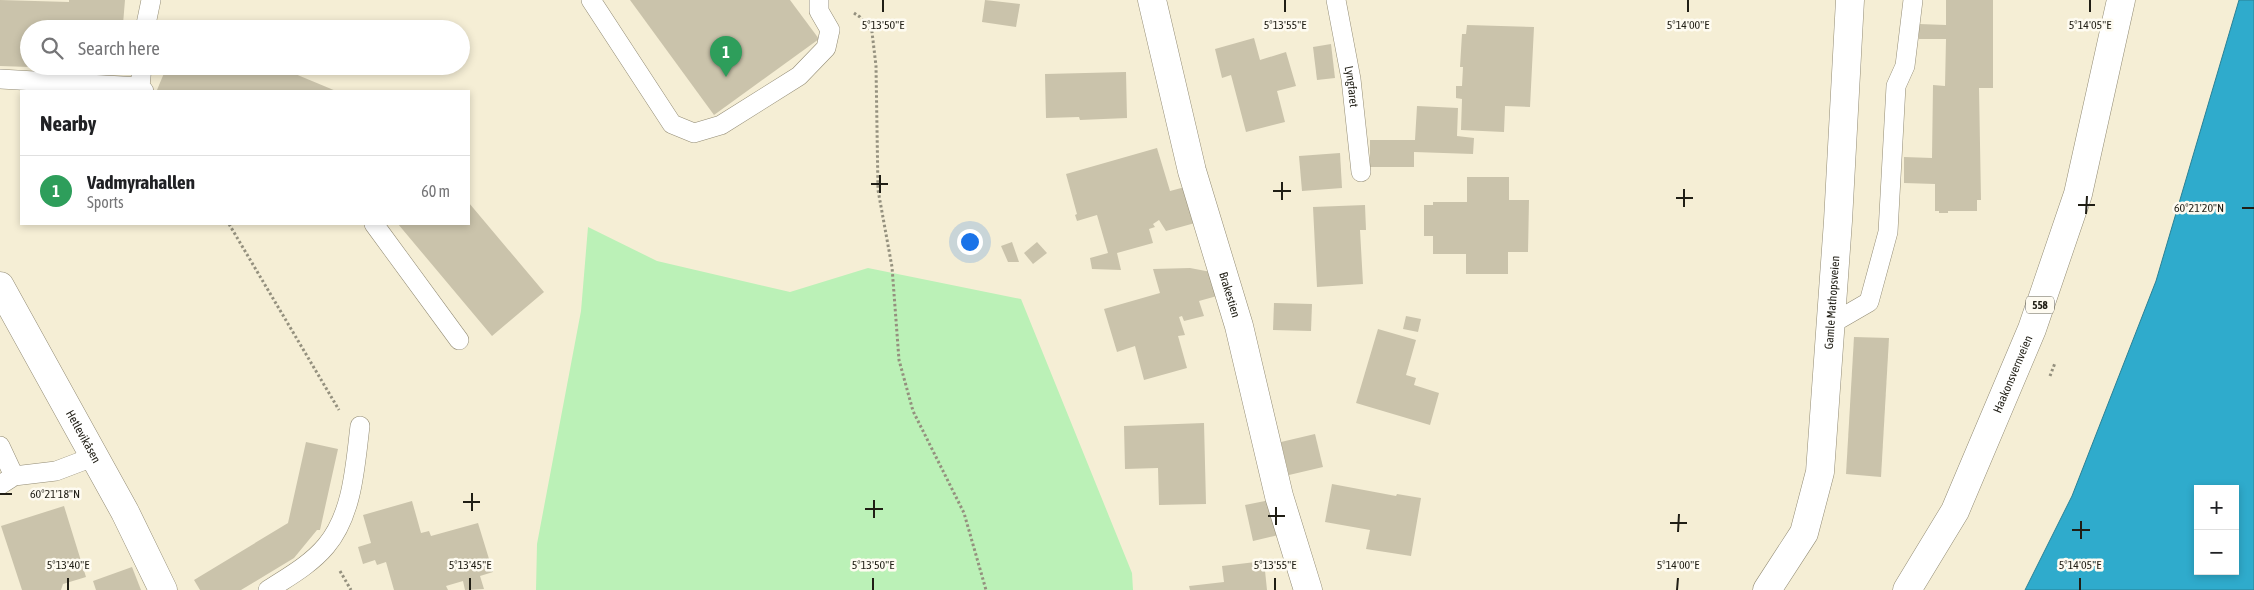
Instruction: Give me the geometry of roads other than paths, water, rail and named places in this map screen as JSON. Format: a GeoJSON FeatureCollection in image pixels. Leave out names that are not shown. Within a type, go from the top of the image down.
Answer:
{"type":"FeatureCollection","features":[{"type":"Feature","properties":{"kind":"street","name":"Brakestien"},"geometry":{"type":"LineString","coordinates":[[1152,0],[1192,171],[1239,326],[1279,496],[1308,590]]}},
{"type":"Feature","properties":{"kind":"street","name":"Gamle Mathopsveien"},"geometry":{"type":"LineString","coordinates":[[1766,590],[1804,533],[1820,472],[1831,324],[1850,0]]}},
{"type":"Feature","properties":{"kind":"street","name":"Haakonsvernveien"},"geometry":{"type":"LineString","coordinates":[[1907,590],[1955,511],[2032,329],[2078,194],[2121,0]]}},
{"type":"Feature","properties":{"kind":"street","name":"Hetlevikåsen"},"geometry":{"type":"LineString","coordinates":[[0,286],[125,512],[164,590]]}},
{"type":"Feature","properties":{"kind":"lane"},"geometry":{"type":"LineString","coordinates":[[147,20],[151,0]]}},
{"type":"Feature","properties":{"kind":"lane"},"geometry":{"type":"LineString","coordinates":[[591,0],[672,124],[694,133],[721,125],[799,76],[826,48],[830,30],[819,11],[819,0]]}},
{"type":"Feature","properties":{"kind":"lane","name":"Lyngfaret"},"geometry":{"type":"LineString","coordinates":[[1336,0],[1351,79],[1361,172]]}},
{"type":"Feature","properties":{"kind":"lane"},"geometry":{"type":"LineString","coordinates":[[1831,324],[1869,302],[1888,232],[1896,86],[1905,66],[1913,0]]}},
{"type":"Feature","properties":{"kind":"lane"},"geometry":{"type":"LineString","coordinates":[[0,80],[142,89],[142,75]]}},
{"type":"Feature","properties":{"kind":"lane"},"geometry":{"type":"LineString","coordinates":[[375,225],[459,340]]}},
{"type":"Feature","properties":{"kind":"lane"},"geometry":{"type":"LineString","coordinates":[[268,590],[301,569],[326,547],[338,529],[348,504],[355,471],[360,426]]}},
{"type":"Feature","properties":{"kind":"lane"},"geometry":{"type":"LineString","coordinates":[[0,446],[7,481],[56,471],[93,457]]}},
{"type":"Feature","properties":{"kind":"water"},"geometry":{"type":"Polygon","coordinates":[[[2239,0],[2254,0],[2254,590],[2025,590],[2072,496],[2156,281],[2239,0]]]}},
{"type":"Feature","properties":{"kind":"place","name":"Vadmyrahallen"},"geometry":{"type":"Point","coordinates":[726,77]}}]}
